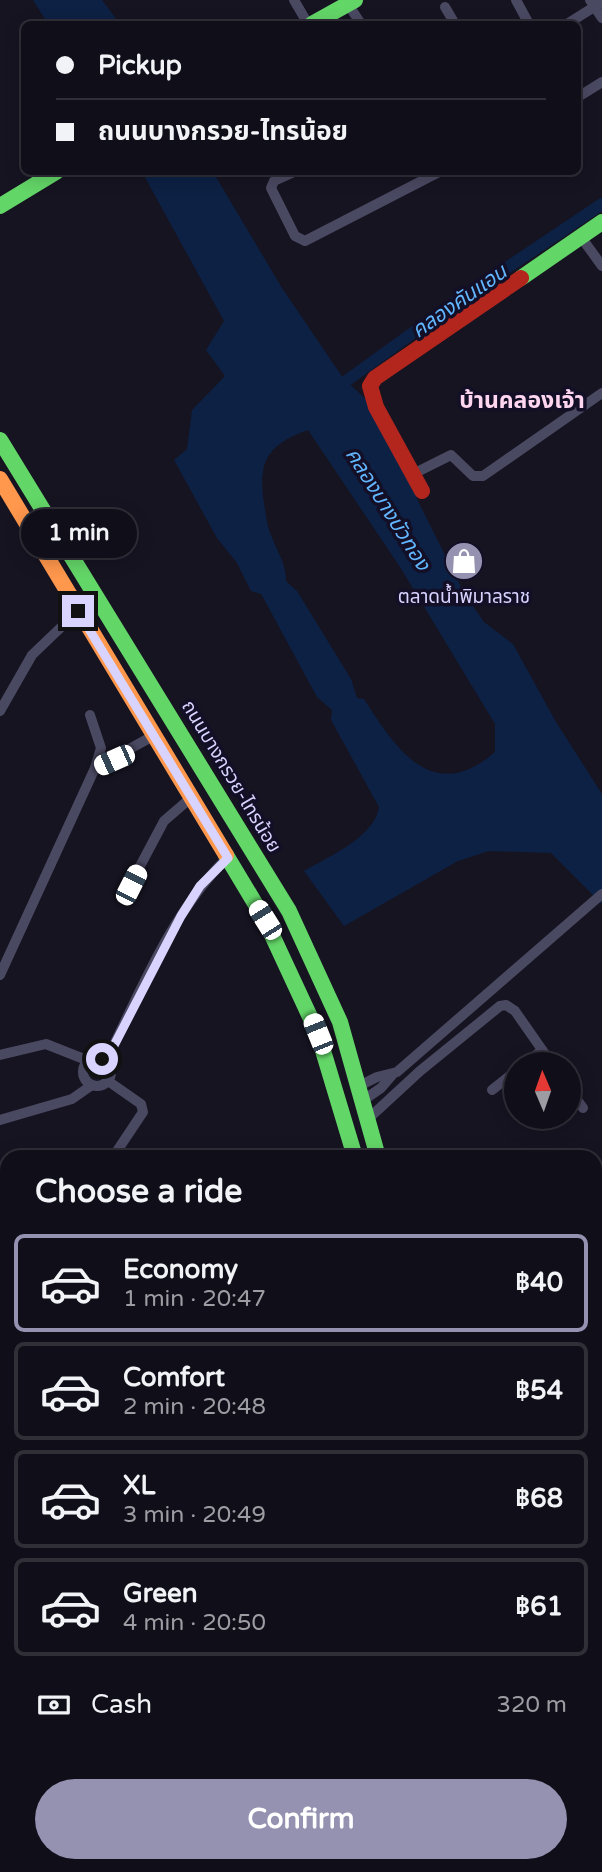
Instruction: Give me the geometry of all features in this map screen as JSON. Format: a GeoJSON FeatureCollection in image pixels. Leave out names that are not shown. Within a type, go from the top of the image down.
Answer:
{"type":"FeatureCollection","features":[{"type":"Feature","properties":{"kind":"main road"},"geometry":{"type":"LineString","coordinates":[[316,21],[352,2]]}},
{"type":"Feature","properties":{"kind":"main road"},"geometry":{"type":"LineString","coordinates":[[0,206],[51,175]]}},
{"type":"Feature","properties":{"kind":"main road"},"geometry":{"type":"LineString","coordinates":[[422,491],[417,472],[369,393],[376,377],[602,222]]}},
{"type":"Feature","properties":{"kind":"main road","name":"ถนนบางกรวย-ไทรน้อย"},"geometry":{"type":"LineString","coordinates":[[0,440],[289,911],[340,1023],[376,1150]]}},
{"type":"Feature","properties":{"kind":"main road"},"geometry":{"type":"LineString","coordinates":[[0,479],[5,500],[78,611],[153,736],[193,796],[265,920],[308,1009],[338,1092],[353,1150]]}},
{"type":"Feature","properties":{"kind":"street"},"geometry":{"type":"LineString","coordinates":[[294,0],[308,21]]}},
{"type":"Feature","properties":{"kind":"street"},"geometry":{"type":"LineString","coordinates":[[516,0],[527,21]]}},
{"type":"Feature","properties":{"kind":"street"},"geometry":{"type":"LineString","coordinates":[[352,2],[360,21]]}},
{"type":"Feature","properties":{"kind":"street"},"geometry":{"type":"LineString","coordinates":[[571,21],[596,3],[602,18]]}},
{"type":"Feature","properties":{"kind":"street"},"geometry":{"type":"LineString","coordinates":[[445,7],[453,21]]}},
{"type":"Feature","properties":{"kind":"street"},"geometry":{"type":"LineString","coordinates":[[581,95],[602,82]]}},
{"type":"Feature","properties":{"kind":"street"},"geometry":{"type":"LineString","coordinates":[[288,175],[272,183],[271,188],[295,236],[305,241],[433,175]]}},
{"type":"Feature","properties":{"kind":"street"},"geometry":{"type":"LineString","coordinates":[[581,237],[602,266]]}},
{"type":"Feature","properties":{"kind":"street"},"geometry":{"type":"LineString","coordinates":[[417,472],[451,455],[473,476],[483,476],[602,393]]}},
{"type":"Feature","properties":{"kind":"street"},"geometry":{"type":"LineString","coordinates":[[0,711],[32,655],[78,611]]}},
{"type":"Feature","properties":{"kind":"street"},"geometry":{"type":"LineString","coordinates":[[0,975],[95,768],[101,748],[90,715]]}},
{"type":"Feature","properties":{"kind":"street"},"geometry":{"type":"LineString","coordinates":[[95,768],[153,736]]}},
{"type":"Feature","properties":{"kind":"street"},"geometry":{"type":"LineString","coordinates":[[131,885],[164,821],[193,796]]}},
{"type":"Feature","properties":{"kind":"street"},"geometry":{"type":"LineString","coordinates":[[106,1061],[181,916],[200,886],[228,858]]}},
{"type":"Feature","properties":{"kind":"street"},"geometry":{"type":"LineString","coordinates":[[359,1094],[377,1077],[393,1074],[602,894]]}},
{"type":"Feature","properties":{"kind":"street"},"geometry":{"type":"LineString","coordinates":[[368,1119],[420,1071],[499,1006],[506,1005],[515,1011],[542,1050],[539,1052]]}},
{"type":"Feature","properties":{"kind":"street"},"geometry":{"type":"LineString","coordinates":[[0,1055],[46,1044],[89,1061],[98,1058],[106,1061],[111,1068],[108,1081],[101,1086],[92,1085],[72,1099],[0,1120]]}},
{"type":"Feature","properties":{"kind":"street"},"geometry":{"type":"LineString","coordinates":[[89,1061],[83,1074],[92,1085]]}},
{"type":"Feature","properties":{"kind":"street"},"geometry":{"type":"LineString","coordinates":[[492,1090],[504,1080]]}},
{"type":"Feature","properties":{"kind":"street"},"geometry":{"type":"LineString","coordinates":[[108,1081],[141,1104],[143,1112],[118,1150]]}},
{"type":"Feature","properties":{"kind":"water"},"geometry":{"type":"Polygon","coordinates":[[[33,0],[102,0],[118,21],[46,21],[33,0]]]}},
{"type":"Feature","properties":{"kind":"water","name":"คลองบางบัวทอง"},"geometry":{"type":"Polygon","coordinates":[[[144,175],[215,175],[282,288],[343,378],[369,402],[413,479],[417,499],[464,593],[484,622],[513,644],[556,722],[602,794],[602,904],[551,853],[489,851],[458,861],[344,926],[304,871],[360,837],[376,818],[379,807],[331,720],[332,710],[317,697],[261,594],[251,591],[237,563],[217,538],[174,460],[187,449],[192,410],[225,376],[206,350],[224,321],[144,175]],[[308,430],[283,442],[268,457],[262,477],[268,528],[283,563],[286,581],[297,591],[351,679],[357,698],[364,699],[403,752],[418,764],[435,772],[453,774],[473,767],[495,752],[495,724],[400,567],[308,430]]]}},
{"type":"Feature","properties":{"kind":"waterway","name":"คลองคันแอน"},"geometry":{"type":"LineString","coordinates":[[335,389],[450,306],[602,204]]}},
{"type":"Feature","properties":{"kind":"traffic: fast"},"geometry":{"type":"LineString","coordinates":[[317,21],[355,0]]}},
{"type":"Feature","properties":{"kind":"traffic: fast"},"geometry":{"type":"LineString","coordinates":[[0,206],[51,175]]}},
{"type":"Feature","properties":{"kind":"traffic: fast"},"geometry":{"type":"LineString","coordinates":[[521,278],[602,222]]}},
{"type":"Feature","properties":{"kind":"traffic: fast"},"geometry":{"type":"LineString","coordinates":[[0,440],[289,911],[340,1022],[376,1150]]}},
{"type":"Feature","properties":{"kind":"traffic: fast"},"geometry":{"type":"LineString","coordinates":[[226,855],[265,920],[318,1034],[353,1150]]}},
{"type":"Feature","properties":{"kind":"traffic: slow"},"geometry":{"type":"LineString","coordinates":[[0,479],[226,855]]}},
{"type":"Feature","properties":{"kind":"traffic: jam"},"geometry":{"type":"LineString","coordinates":[[422,491],[376,407],[370,386],[375,378],[521,278]]}},
{"type":"Feature","properties":{"kind":"place","name":"ตลาดน้ำพิมาลราช"},"geometry":{"type":"Point","coordinates":[464,561]}},
{"type":"Feature","properties":{"kind":"district","name":"บ้านคลองเจ้า"},"geometry":{"type":"Point","coordinates":[522,400]}},
{"type":"Feature","properties":{"kind":"route"},"geometry":{"type":"LineString","coordinates":[[78,611],[153,736],[193,796],[228,858],[200,886],[181,916],[106,1061],[102,1059]]}}]}
